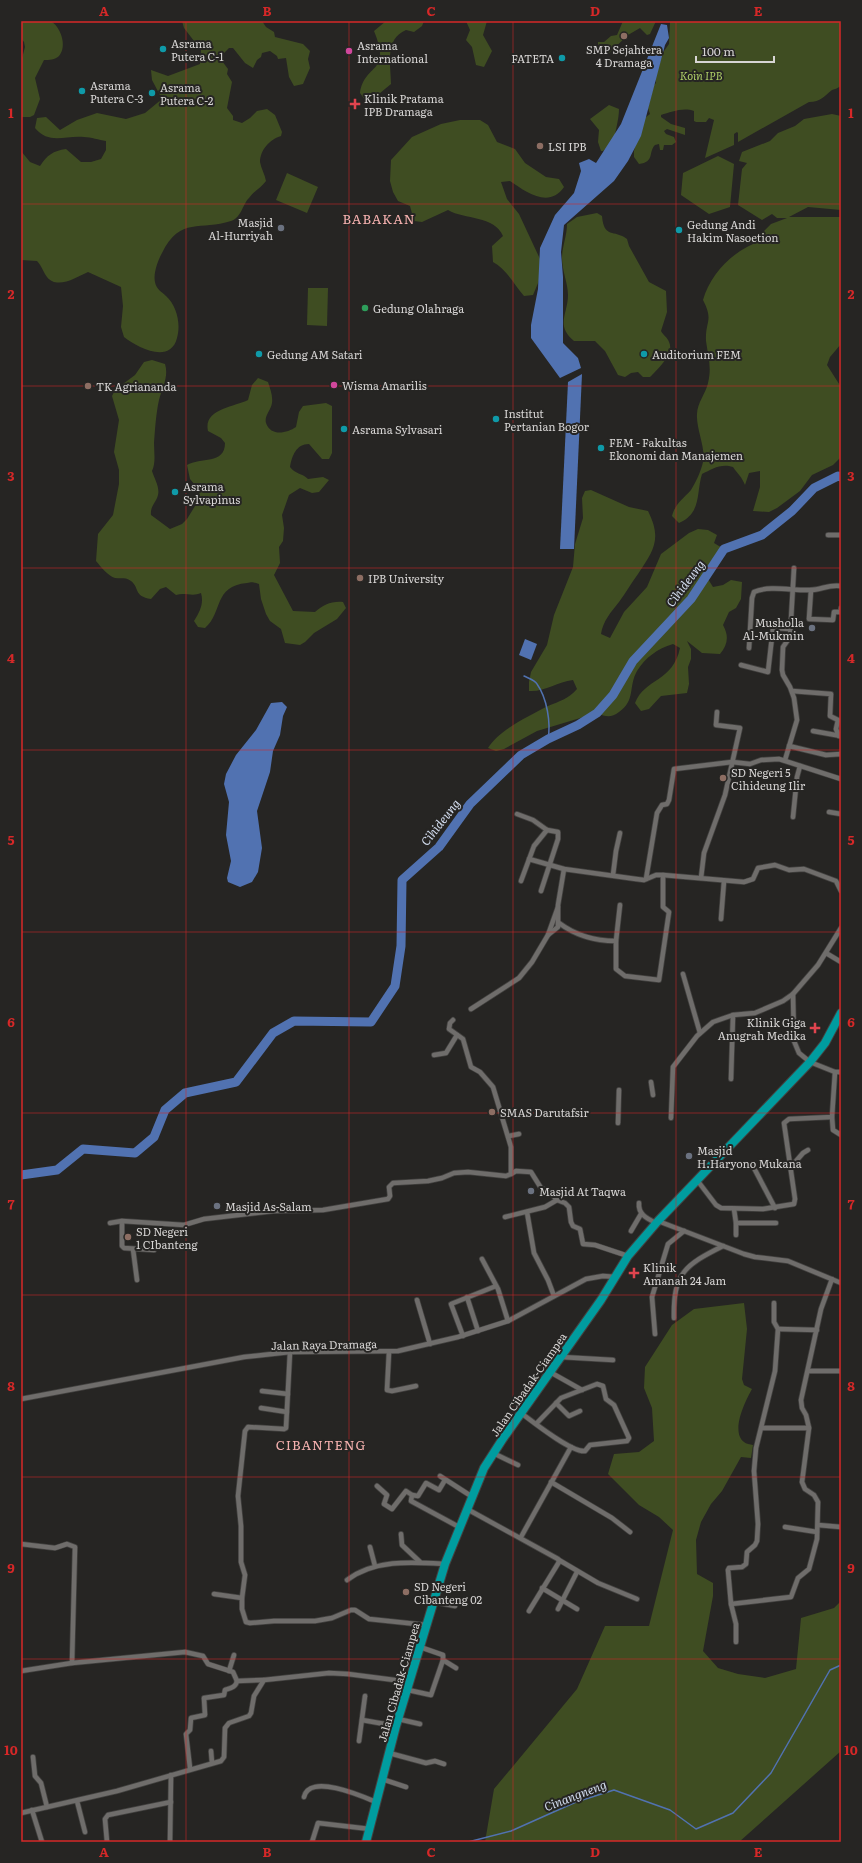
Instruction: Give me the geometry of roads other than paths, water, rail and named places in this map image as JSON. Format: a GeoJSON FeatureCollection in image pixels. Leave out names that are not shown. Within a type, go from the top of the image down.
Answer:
{"type":"FeatureCollection","features":[{"type":"Feature","properties":{"kind":"highway","name":"Jalan Cibadak-Ciampea"},"geometry":{"type":"LineString","coordinates":[[366,1842],[397,1722],[426,1625],[446,1564],[471,1496],[493,1453],[561,1357],[628,1256],[657,1222],[810,1062],[825,1043],[841,1013]]}},
{"type":"Feature","properties":{"kind":"street"},"geometry":{"type":"LineString","coordinates":[[828,536],[841,535]]}},
{"type":"Feature","properties":{"kind":"street"},"geometry":{"type":"LineString","coordinates":[[785,760],[797,720],[792,691],[782,673],[783,647],[790,637],[794,568]]}},
{"type":"Feature","properties":{"kind":"street"},"geometry":{"type":"LineString","coordinates":[[749,648],[753,594],[756,590],[792,588],[811,590],[832,584],[841,586]]}},
{"type":"Feature","properties":{"kind":"street"},"geometry":{"type":"LineString","coordinates":[[811,590],[809,619],[833,620],[834,612],[841,612],[841,608]]}},
{"type":"Feature","properties":{"kind":"street"},"geometry":{"type":"LineString","coordinates":[[741,665],[767,673],[773,628],[790,628]]}},
{"type":"Feature","properties":{"kind":"street"},"geometry":{"type":"LineString","coordinates":[[792,691],[830,694],[830,716],[838,720],[836,729],[840,736]]}},
{"type":"Feature","properties":{"kind":"street"},"geometry":{"type":"LineString","coordinates":[[701,878],[704,853],[725,795],[740,728],[716,725],[717,712]]}},
{"type":"Feature","properties":{"kind":"street"},"geometry":{"type":"LineString","coordinates":[[813,731],[840,736]]}},
{"type":"Feature","properties":{"kind":"street"},"geometry":{"type":"LineString","coordinates":[[789,746],[826,755],[841,754]]}},
{"type":"Feature","properties":{"kind":"street"},"geometry":{"type":"LineString","coordinates":[[646,879],[657,814],[659,808],[667,804],[669,800],[672,772],[678,768],[732,762],[748,764],[761,760],[785,760],[841,779]]}},
{"type":"Feature","properties":{"kind":"street"},"geometry":{"type":"LineString","coordinates":[[793,817],[797,777],[800,766]]}},
{"type":"Feature","properties":{"kind":"street"},"geometry":{"type":"LineString","coordinates":[[829,812],[841,814]]}},
{"type":"Feature","properties":{"kind":"street"},"geometry":{"type":"LineString","coordinates":[[517,814],[533,820],[547,830],[555,830],[558,836],[541,891]]}},
{"type":"Feature","properties":{"kind":"street"},"geometry":{"type":"LineString","coordinates":[[521,881],[534,846],[547,830]]}},
{"type":"Feature","properties":{"kind":"street"},"geometry":{"type":"LineString","coordinates":[[613,875],[620,833]]}},
{"type":"Feature","properties":{"kind":"street"},"geometry":{"type":"LineString","coordinates":[[529,859],[564,869],[594,874],[646,879],[653,876],[663,875],[744,882],[753,878],[758,868],[775,866],[789,870],[804,869],[836,881],[841,891]]}},
{"type":"Feature","properties":{"kind":"street"},"geometry":{"type":"LineString","coordinates":[[471,1009],[519,978],[532,962],[548,935],[558,905],[564,869]]}},
{"type":"Feature","properties":{"kind":"street"},"geometry":{"type":"LineString","coordinates":[[620,905],[616,941],[616,969],[621,974],[659,980],[669,912],[663,907],[663,875]]}},
{"type":"Feature","properties":{"kind":"street"},"geometry":{"type":"LineString","coordinates":[[721,919],[724,880]]}},
{"type":"Feature","properties":{"kind":"street"},"geometry":{"type":"LineString","coordinates":[[548,935],[556,930],[559,924],[558,905]]}},
{"type":"Feature","properties":{"kind":"street"},"geometry":{"type":"LineString","coordinates":[[559,924],[576,933],[593,939],[601,941],[616,941]]}},
{"type":"Feature","properties":{"kind":"street"},"geometry":{"type":"LineString","coordinates":[[671,1118],[673,1067],[700,1033],[713,1022],[733,1015],[755,1013],[783,1001],[793,994],[802,985],[826,954],[841,928]]}},
{"type":"Feature","properties":{"kind":"street"},"geometry":{"type":"LineString","coordinates":[[826,954],[841,962]]}},
{"type":"Feature","properties":{"kind":"street"},"geometry":{"type":"LineString","coordinates":[[683,974],[700,1033]]}},
{"type":"Feature","properties":{"kind":"street"},"geometry":{"type":"LineString","coordinates":[[793,994],[794,1041],[799,1053],[810,1062],[835,1072],[841,1072]]}},
{"type":"Feature","properties":{"kind":"street"},"geometry":{"type":"LineString","coordinates":[[731,1080],[733,1015]]}},
{"type":"Feature","properties":{"kind":"street"},"geometry":{"type":"LineString","coordinates":[[453,1020],[449,1027],[450,1030],[463,1039],[472,1067],[480,1072],[493,1087],[509,1136],[512,1153],[511,1174]]}},
{"type":"Feature","properties":{"kind":"street"},"geometry":{"type":"LineString","coordinates":[[434,1055],[446,1053],[457,1035]]}},
{"type":"Feature","properties":{"kind":"street"},"geometry":{"type":"LineString","coordinates":[[835,1072],[832,1117],[833,1130],[841,1135]]}},
{"type":"Feature","properties":{"kind":"street"},"geometry":{"type":"LineString","coordinates":[[651,1082],[653,1095]]}},
{"type":"Feature","properties":{"kind":"street"},"geometry":{"type":"LineString","coordinates":[[618,1124],[619,1090]]}},
{"type":"Feature","properties":{"kind":"street"},"geometry":{"type":"LineString","coordinates":[[697,1180],[717,1206],[734,1209],[775,1208],[794,1204],[791,1167],[784,1126],[786,1121],[789,1119],[832,1117]]}},
{"type":"Feature","properties":{"kind":"street"},"geometry":{"type":"LineString","coordinates":[[509,1136],[519,1134]]}},
{"type":"Feature","properties":{"kind":"street"},"geometry":{"type":"LineString","coordinates":[[791,1167],[803,1153],[808,1150]]}},
{"type":"Feature","properties":{"kind":"street"},"geometry":{"type":"LineString","coordinates":[[754,1168],[775,1208]]}},
{"type":"Feature","properties":{"kind":"street"},"geometry":{"type":"LineString","coordinates":[[110,1222],[122,1221],[184,1225],[197,1220],[273,1211],[323,1210],[348,1207],[388,1199],[390,1196],[389,1187],[392,1183],[428,1181],[442,1178],[454,1173],[468,1172],[506,1176],[516,1171],[531,1172],[538,1186],[551,1193],[557,1200],[565,1202],[570,1208],[571,1222],[574,1226],[580,1229],[583,1244],[595,1245],[628,1256]]}},
{"type":"Feature","properties":{"kind":"street"},"geometry":{"type":"LineString","coordinates":[[505,1217],[545,1207],[557,1200]]}},
{"type":"Feature","properties":{"kind":"street"},"geometry":{"type":"LineString","coordinates":[[639,1203],[639,1210],[641,1214],[657,1222],[755,1257],[788,1260],[841,1283]]}},
{"type":"Feature","properties":{"kind":"street"},"geometry":{"type":"LineString","coordinates":[[734,1209],[736,1234]]}},
{"type":"Feature","properties":{"kind":"street"},"geometry":{"type":"LineString","coordinates":[[527,1212],[534,1253],[548,1280],[554,1296]]}},
{"type":"Feature","properties":{"kind":"street"},"geometry":{"type":"LineString","coordinates":[[631,1231],[641,1214]]}},
{"type":"Feature","properties":{"kind":"street"},"geometry":{"type":"LineString","coordinates":[[122,1221],[122,1246],[124,1248],[133,1250],[154,1250]]}},
{"type":"Feature","properties":{"kind":"street"},"geometry":{"type":"LineString","coordinates":[[736,1223],[776,1223]]}},
{"type":"Feature","properties":{"kind":"street"},"geometry":{"type":"LineString","coordinates":[[655,1334],[652,1317],[652,1297],[668,1244],[684,1231]]}},
{"type":"Feature","properties":{"kind":"street"},"geometry":{"type":"LineString","coordinates":[[674,1318],[675,1297],[681,1275],[696,1261],[723,1246]]}},
{"type":"Feature","properties":{"kind":"street"},"geometry":{"type":"LineString","coordinates":[[133,1250],[137,1280]]}},
{"type":"Feature","properties":{"kind":"street"},"geometry":{"type":"LineString","coordinates":[[482,1259],[496,1286],[508,1321]]}},
{"type":"Feature","properties":{"kind":"street","name":"Jalan Raya Dramaga"},"geometry":{"type":"LineString","coordinates":[[21,1399],[219,1360],[290,1352],[389,1352],[430,1344],[463,1336],[508,1321],[586,1279],[597,1276],[616,1276]]}},
{"type":"Feature","properties":{"kind":"street"},"geometry":{"type":"LineString","coordinates":[[731,1604],[792,1597],[798,1578],[809,1569],[815,1548],[818,1525],[818,1502],[814,1495],[805,1489],[802,1482],[809,1428],[808,1420],[801,1403],[821,1309],[832,1279]]}},
{"type":"Feature","properties":{"kind":"street"},"geometry":{"type":"LineString","coordinates":[[463,1336],[450,1305],[496,1286]]}},
{"type":"Feature","properties":{"kind":"street"},"geometry":{"type":"LineString","coordinates":[[467,1297],[478,1331]]}},
{"type":"Feature","properties":{"kind":"street"},"geometry":{"type":"LineString","coordinates":[[416,1300],[430,1344]]}},
{"type":"Feature","properties":{"kind":"street"},"geometry":{"type":"LineString","coordinates":[[736,1642],[736,1624],[731,1604],[728,1570],[729,1568],[742,1567],[746,1564],[747,1552],[755,1546],[757,1541],[758,1524],[754,1470],[756,1448],[775,1371],[778,1329],[774,1322],[774,1303]]}},
{"type":"Feature","properties":{"kind":"street"},"geometry":{"type":"LineString","coordinates":[[778,1329],[817,1330]]}},
{"type":"Feature","properties":{"kind":"street"},"geometry":{"type":"LineString","coordinates":[[290,1352],[285,1429],[248,1427],[245,1431],[238,1496],[241,1526],[240,1562],[245,1579],[242,1598],[243,1616],[246,1622],[250,1623],[274,1621],[315,1621],[332,1618],[351,1610],[355,1610],[368,1619],[426,1625]]}},
{"type":"Feature","properties":{"kind":"street"},"geometry":{"type":"LineString","coordinates":[[389,1352],[387,1390],[392,1391],[416,1386]]}},
{"type":"Feature","properties":{"kind":"street"},"geometry":{"type":"LineString","coordinates":[[561,1357],[613,1360]]}},
{"type":"Feature","properties":{"kind":"street"},"geometry":{"type":"LineString","coordinates":[[809,1371],[841,1371]]}},
{"type":"Feature","properties":{"kind":"street"},"geometry":{"type":"LineString","coordinates":[[550,1372],[582,1390]]}},
{"type":"Feature","properties":{"kind":"street"},"geometry":{"type":"LineString","coordinates":[[521,1413],[536,1424],[571,1447],[582,1451],[585,1451],[590,1445],[627,1441],[629,1438],[614,1405],[606,1399],[603,1386],[597,1384],[561,1398],[536,1424]]}},
{"type":"Feature","properties":{"kind":"street"},"geometry":{"type":"LineString","coordinates":[[262,1390],[288,1394]]}},
{"type":"Feature","properties":{"kind":"street"},"geometry":{"type":"LineString","coordinates":[[556,1403],[569,1416],[580,1411]]}},
{"type":"Feature","properties":{"kind":"street"},"geometry":{"type":"LineString","coordinates":[[261,1408],[287,1412]]}},
{"type":"Feature","properties":{"kind":"street"},"geometry":{"type":"LineString","coordinates":[[762,1428],[809,1428]]}},
{"type":"Feature","properties":{"kind":"street"},"geometry":{"type":"LineString","coordinates":[[521,1537],[571,1447]]}},
{"type":"Feature","properties":{"kind":"street"},"geometry":{"type":"LineString","coordinates":[[493,1453],[518,1465]]}},
{"type":"Feature","properties":{"kind":"street"},"geometry":{"type":"LineString","coordinates":[[440,1476],[471,1496]]}},
{"type":"Feature","properties":{"kind":"street"},"geometry":{"type":"LineString","coordinates":[[377,1486],[387,1495],[384,1504],[391,1509],[405,1492],[418,1496],[426,1483],[439,1490],[445,1480]]}},
{"type":"Feature","properties":{"kind":"street"},"geometry":{"type":"LineString","coordinates":[[551,1482],[612,1518],[630,1532]]}},
{"type":"Feature","properties":{"kind":"street"},"geometry":{"type":"LineString","coordinates":[[412,1495],[411,1500],[459,1527]]}},
{"type":"Feature","properties":{"kind":"street"},"geometry":{"type":"LineString","coordinates":[[467,1508],[521,1537],[577,1572],[598,1583],[637,1599]]}},
{"type":"Feature","properties":{"kind":"street"},"geometry":{"type":"LineString","coordinates":[[818,1525],[841,1527]]}},
{"type":"Feature","properties":{"kind":"street"},"geometry":{"type":"LineString","coordinates":[[785,1527],[817,1532]]}},
{"type":"Feature","properties":{"kind":"street"},"geometry":{"type":"LineString","coordinates":[[401,1534],[402,1545],[420,1562]]}},
{"type":"Feature","properties":{"kind":"street"},"geometry":{"type":"LineString","coordinates":[[21,1544],[55,1548],[67,1544],[75,1548],[72,1663]]}},
{"type":"Feature","properties":{"kind":"street"},"geometry":{"type":"LineString","coordinates":[[370,1548],[375,1566]]}},
{"type":"Feature","properties":{"kind":"street"},"geometry":{"type":"LineString","coordinates":[[529,1611],[559,1560]]}},
{"type":"Feature","properties":{"kind":"street"},"geometry":{"type":"LineString","coordinates":[[347,1580],[357,1572],[375,1566],[420,1562],[446,1564]]}},
{"type":"Feature","properties":{"kind":"street"},"geometry":{"type":"LineString","coordinates":[[558,1609],[577,1572]]}},
{"type":"Feature","properties":{"kind":"street"},"geometry":{"type":"LineString","coordinates":[[542,1588],[577,1609]]}},
{"type":"Feature","properties":{"kind":"street"},"geometry":{"type":"LineString","coordinates":[[214,1594],[242,1598]]}},
{"type":"Feature","properties":{"kind":"street"},"geometry":{"type":"LineString","coordinates":[[434,1602],[454,1606]]}},
{"type":"Feature","properties":{"kind":"street"},"geometry":{"type":"LineString","coordinates":[[238,1681],[264,1680],[329,1673],[348,1674],[409,1686],[431,1695],[443,1660],[443,1655],[420,1647]]}},
{"type":"Feature","properties":{"kind":"street"},"geometry":{"type":"LineString","coordinates":[[21,1671],[72,1663],[185,1652],[203,1656],[208,1664],[234,1673],[238,1681]]}},
{"type":"Feature","properties":{"kind":"street"},"geometry":{"type":"LineString","coordinates":[[229,1671],[234,1655]]}},
{"type":"Feature","properties":{"kind":"street"},"geometry":{"type":"LineString","coordinates":[[443,1660],[456,1668]]}},
{"type":"Feature","properties":{"kind":"street"},"geometry":{"type":"LineString","coordinates":[[21,1813],[77,1801],[171,1776],[190,1768],[221,1761],[224,1757],[224,1728],[229,1723],[249,1716],[251,1713],[254,1696],[264,1680]]}},
{"type":"Feature","properties":{"kind":"street"},"geometry":{"type":"LineString","coordinates":[[190,1768],[186,1734],[190,1730],[191,1718],[204,1715],[204,1698],[224,1695],[225,1690],[236,1685],[238,1681]]}},
{"type":"Feature","properties":{"kind":"street"},"geometry":{"type":"LineString","coordinates":[[359,1741],[366,1696]]}},
{"type":"Feature","properties":{"kind":"street"},"geometry":{"type":"LineString","coordinates":[[362,1720],[420,1724]]}},
{"type":"Feature","properties":{"kind":"street"},"geometry":{"type":"LineString","coordinates":[[211,1751],[212,1763]]}},
{"type":"Feature","properties":{"kind":"street"},"geometry":{"type":"LineString","coordinates":[[389,1753],[426,1763],[435,1761],[444,1764]]}},
{"type":"Feature","properties":{"kind":"street"},"geometry":{"type":"LineString","coordinates":[[33,1757],[35,1776],[41,1783],[47,1807]]}},
{"type":"Feature","properties":{"kind":"street"},"geometry":{"type":"LineString","coordinates":[[170,1842],[171,1776]]}},
{"type":"Feature","properties":{"kind":"street"},"geometry":{"type":"LineString","coordinates":[[382,1779],[406,1787]]}},
{"type":"Feature","properties":{"kind":"street"},"geometry":{"type":"LineString","coordinates":[[304,1797],[306,1790],[320,1785],[347,1790],[376,1802]]}},
{"type":"Feature","properties":{"kind":"street"},"geometry":{"type":"LineString","coordinates":[[77,1801],[85,1832]]}},
{"type":"Feature","properties":{"kind":"street"},"geometry":{"type":"LineString","coordinates":[[107,1842],[105,1818],[108,1815],[171,1802]]}},
{"type":"Feature","properties":{"kind":"street"},"geometry":{"type":"LineString","coordinates":[[32,1810],[42,1842]]}},
{"type":"Feature","properties":{"kind":"street"},"geometry":{"type":"LineString","coordinates":[[312,1842],[318,1823],[370,1829]]}},
{"type":"Feature","properties":{"kind":"water"},"geometry":{"type":"Polygon","coordinates":[[[661,24],[667,25],[669,38],[665,45],[641,136],[628,161],[614,181],[564,225],[561,252],[563,277],[563,343],[578,358],[581,368],[560,378],[531,338],[531,325],[538,289],[540,248],[555,215],[574,193],[581,171],[579,163],[589,159],[596,163],[621,124],[661,24]]]}},
{"type":"Feature","properties":{"kind":"water"},"geometry":{"type":"Polygon","coordinates":[[[582,374],[574,549],[560,549],[568,382],[582,374]]]}},
{"type":"Feature","properties":{"kind":"water"},"geometry":{"type":"Polygon","coordinates":[[[525,639],[537,644],[531,660],[519,655],[525,639]]]}},
{"type":"Feature","properties":{"kind":"water"},"geometry":{"type":"Polygon","coordinates":[[[282,702],[287,707],[283,716],[280,735],[273,751],[270,772],[257,811],[262,848],[258,872],[252,882],[240,887],[228,882],[227,878],[231,861],[226,835],[229,802],[224,784],[226,774],[236,755],[256,730],[271,703],[282,702]]]}},
{"type":"Feature","properties":{"kind":"waterway","name":"Cihideung"},"geometry":{"type":"LineString","coordinates":[[21,1175],[57,1170],[83,1149],[135,1153],[154,1137],[165,1110],[185,1093],[236,1082],[273,1033],[294,1021],[371,1022],[395,986],[401,946],[402,880],[439,847],[470,804],[521,755],[548,739],[578,725],[597,713],[613,695],[633,661],[691,599],[724,549],[762,535],[792,511],[814,488],[838,476],[841,477]]}},
{"type":"Feature","properties":{"kind":"waterway"},"geometry":{"type":"LineString","coordinates":[[524,676],[536,683],[546,703],[549,726],[548,739]]}},
{"type":"Feature","properties":{"kind":"waterway","name":"Cinangneng"},"geometry":{"type":"LineString","coordinates":[[468,1842],[511,1831],[576,1802],[614,1790],[670,1810],[696,1829],[733,1813],[771,1773],[830,1670],[841,1665]]}},
{"type":"Feature","properties":{"kind":"place","name":"SMP Sejahtera 4 Dramaga"},"geometry":{"type":"Point","coordinates":[624,36]}},
{"type":"Feature","properties":{"kind":"place","name":"Asrama Putera C-1"},"geometry":{"type":"Point","coordinates":[163,49]}},
{"type":"Feature","properties":{"kind":"place","name":"Asrama International"},"geometry":{"type":"Point","coordinates":[349,51]}},
{"type":"Feature","properties":{"kind":"place","name":"FATETA"},"geometry":{"type":"Point","coordinates":[562,58]}},
{"type":"Feature","properties":{"kind":"place","name":"Asrama Putera C-3"},"geometry":{"type":"Point","coordinates":[82,91]}},
{"type":"Feature","properties":{"kind":"place","name":"Asrama Putera C-2"},"geometry":{"type":"Point","coordinates":[152,93]}},
{"type":"Feature","properties":{"kind":"place","name":"Klinik Pratama IPB Dramaga"},"geometry":{"type":"Point","coordinates":[355,104]}},
{"type":"Feature","properties":{"kind":"place","name":"LSI IPB"},"geometry":{"type":"Point","coordinates":[540,146]}},
{"type":"Feature","properties":{"kind":"place","name":"Masjid Al-Hurriyah"},"geometry":{"type":"Point","coordinates":[281,228]}},
{"type":"Feature","properties":{"kind":"place","name":"Gedung Andi Hakim Nasoetion"},"geometry":{"type":"Point","coordinates":[679,230]}},
{"type":"Feature","properties":{"kind":"place","name":"Gedung Olahraga"},"geometry":{"type":"Point","coordinates":[365,308]}},
{"type":"Feature","properties":{"kind":"place","name":"Gedung AM Satari"},"geometry":{"type":"Point","coordinates":[259,354]}},
{"type":"Feature","properties":{"kind":"place","name":"Auditorium FEM"},"geometry":{"type":"Point","coordinates":[644,354]}},
{"type":"Feature","properties":{"kind":"place","name":"Wisma Amarilis"},"geometry":{"type":"Point","coordinates":[334,385]}},
{"type":"Feature","properties":{"kind":"place","name":"TK Agriananda"},"geometry":{"type":"Point","coordinates":[88,386]}},
{"type":"Feature","properties":{"kind":"place","name":"Institut Pertanian Bogor"},"geometry":{"type":"Point","coordinates":[496,419]}},
{"type":"Feature","properties":{"kind":"place","name":"Asrama Sylvasari"},"geometry":{"type":"Point","coordinates":[344,429]}},
{"type":"Feature","properties":{"kind":"place","name":"FEM - Fakultas Ekonomi dan Manajemen"},"geometry":{"type":"Point","coordinates":[601,448]}},
{"type":"Feature","properties":{"kind":"place","name":"Asrama Sylvapinus"},"geometry":{"type":"Point","coordinates":[175,492]}},
{"type":"Feature","properties":{"kind":"place","name":"IPB University"},"geometry":{"type":"Point","coordinates":[360,578]}},
{"type":"Feature","properties":{"kind":"place","name":"Musholla Al-Mukmin"},"geometry":{"type":"Point","coordinates":[812,628]}},
{"type":"Feature","properties":{"kind":"place","name":"SD Negeri 5 Cihideung Ilir"},"geometry":{"type":"Point","coordinates":[723,778]}},
{"type":"Feature","properties":{"kind":"place","name":"Klinik Giga Anugrah Medika"},"geometry":{"type":"Point","coordinates":[815,1028]}},
{"type":"Feature","properties":{"kind":"place","name":"SMAS Darutafsir"},"geometry":{"type":"Point","coordinates":[492,1112]}},
{"type":"Feature","properties":{"kind":"place","name":"Masjid H.Haryono Mukana"},"geometry":{"type":"Point","coordinates":[689,1156]}},
{"type":"Feature","properties":{"kind":"place","name":"Masjid At Taqwa"},"geometry":{"type":"Point","coordinates":[531,1191]}},
{"type":"Feature","properties":{"kind":"place","name":"Masjid As-Salam"},"geometry":{"type":"Point","coordinates":[217,1206]}},
{"type":"Feature","properties":{"kind":"place","name":"SD Negeri 1 CIbanteng"},"geometry":{"type":"Point","coordinates":[128,1237]}},
{"type":"Feature","properties":{"kind":"place","name":"Klinik Amanah 24 Jam"},"geometry":{"type":"Point","coordinates":[634,1273]}},
{"type":"Feature","properties":{"kind":"place","name":"SD Negeri Cibanteng 02"},"geometry":{"type":"Point","coordinates":[406,1592]}},
{"type":"Feature","properties":{"kind":"district","name":"BABAKAN"},"geometry":{"type":"Point","coordinates":[379,218]}},
{"type":"Feature","properties":{"kind":"district","name":"CIBANTENG"},"geometry":{"type":"Point","coordinates":[321,1444]}},
{"type":"Feature","properties":{"kind":"park label","name":"Koin IPB"},"geometry":{"type":"Point","coordinates":[701,75]}}]}
